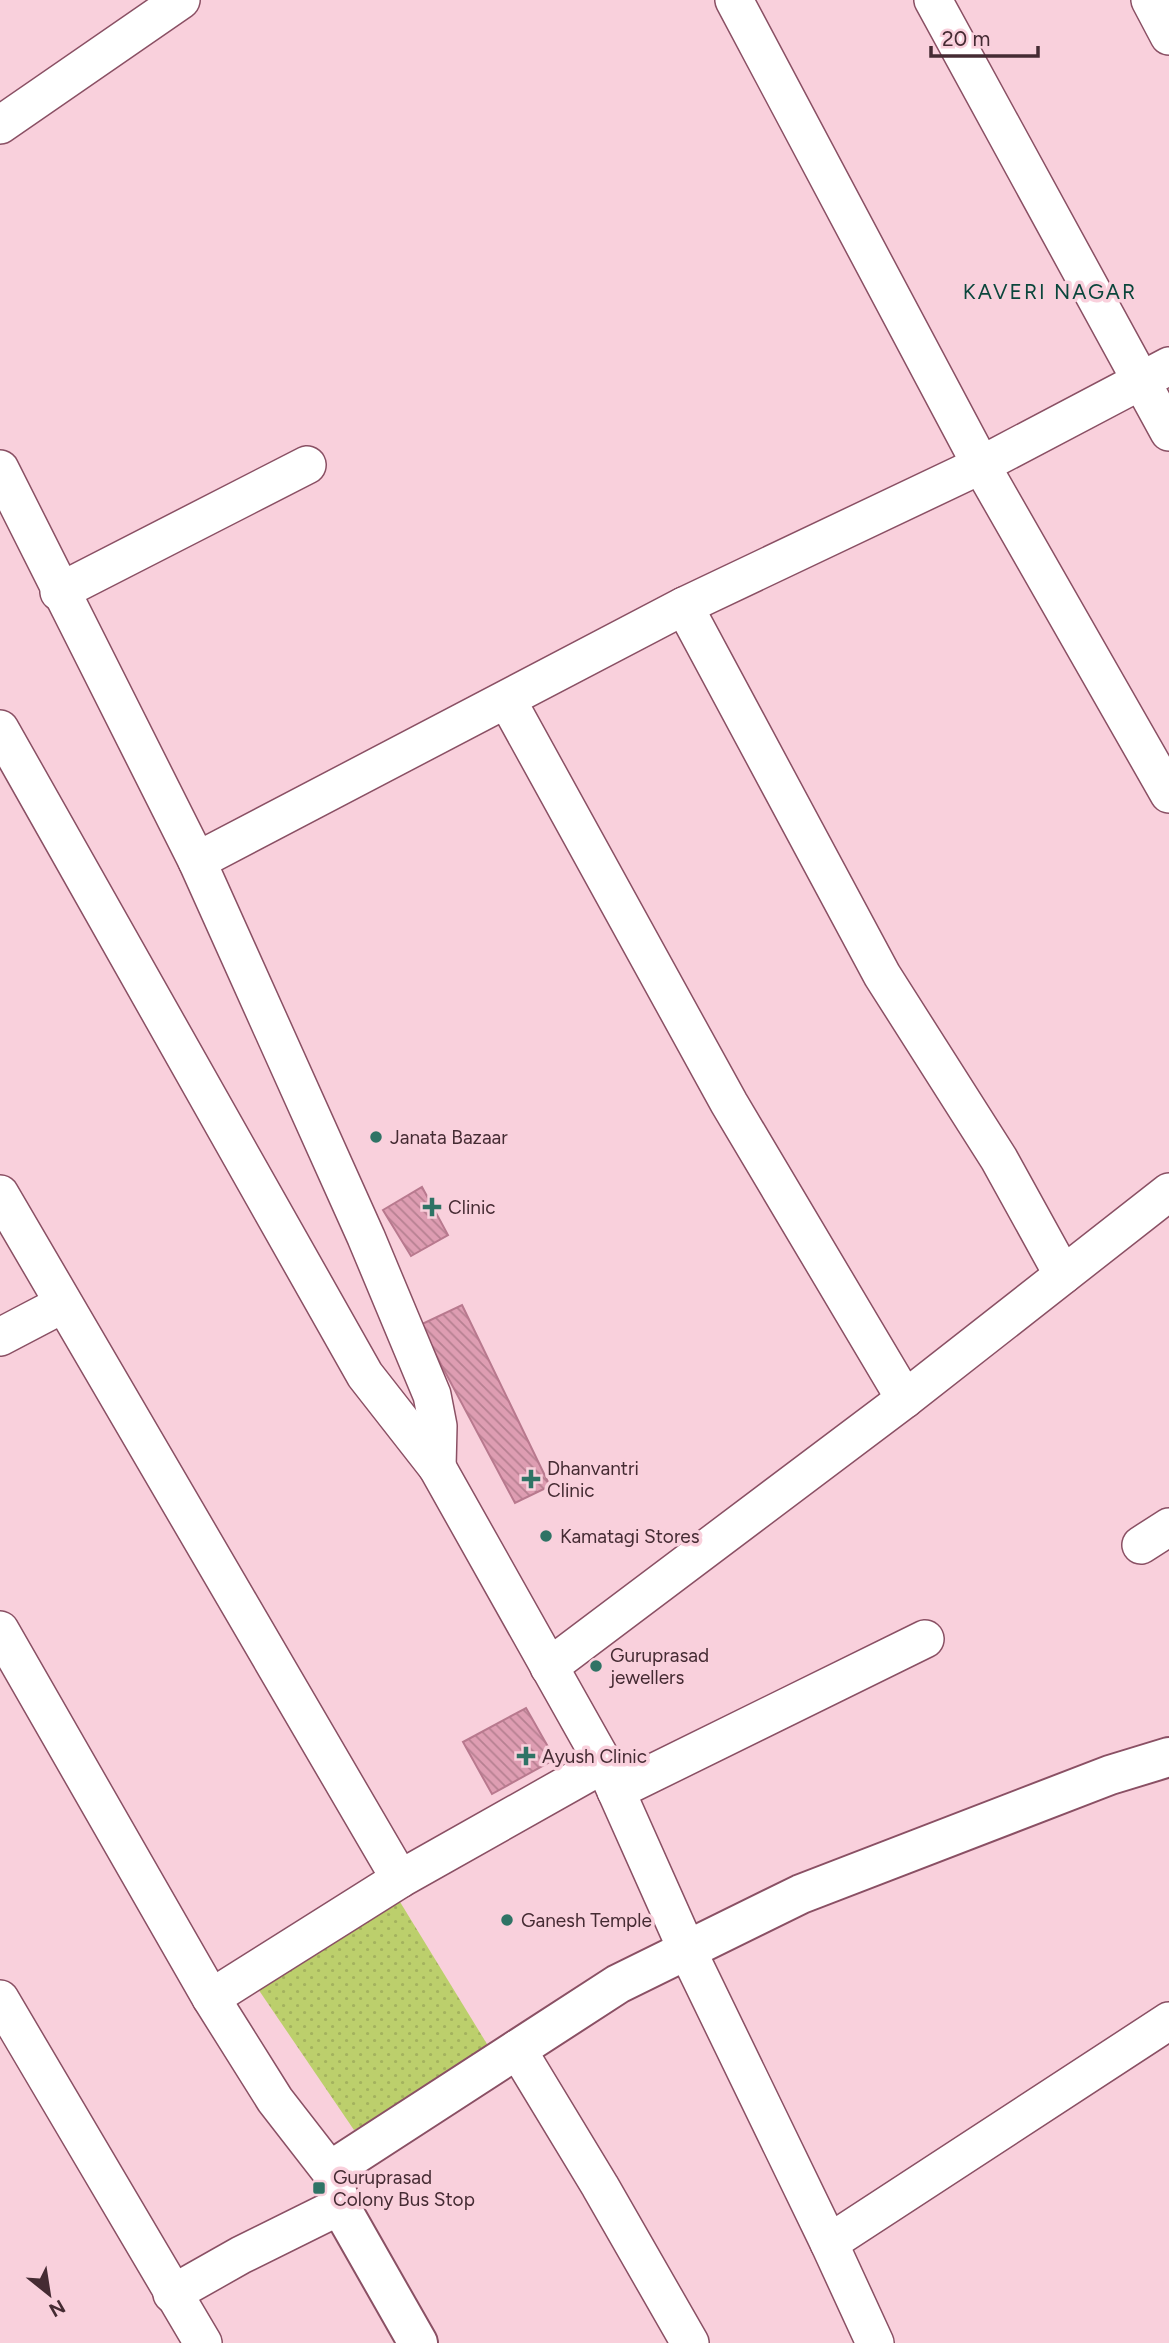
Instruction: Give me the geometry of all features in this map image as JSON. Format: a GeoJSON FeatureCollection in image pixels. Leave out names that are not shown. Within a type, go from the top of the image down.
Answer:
{"type":"FeatureCollection","features":[{"type":"Feature","properties":{"kind":"street"},"geometry":{"type":"LineString","coordinates":[[0,124],[181,0]]}},
{"type":"Feature","properties":{"kind":"street"},"geometry":{"type":"LineString","coordinates":[[734,0],[981,465],[1169,794]]}},
{"type":"Feature","properties":{"kind":"street"},"geometry":{"type":"LineString","coordinates":[[933,0],[1155,374],[1169,432]]}},
{"type":"Feature","properties":{"kind":"street"},"geometry":{"type":"LineString","coordinates":[[1150,0],[1169,36]]}},
{"type":"Feature","properties":{"kind":"street"},"geometry":{"type":"LineString","coordinates":[[197,861],[684,606],[981,465],[1155,374]]}},
{"type":"Feature","properties":{"kind":"street"},"geometry":{"type":"LineString","coordinates":[[60,592],[307,465]]}},
{"type":"Feature","properties":{"kind":"street"},"geometry":{"type":"LineString","coordinates":[[0,469],[197,861],[366,1237],[432,1395],[438,1426],[437,1467]]}},
{"type":"Feature","properties":{"kind":"street"},"geometry":{"type":"LineString","coordinates":[[684,606],[882,975],[999,1159],[1063,1275]]}},
{"type":"Feature","properties":{"kind":"street"},"geometry":{"type":"LineString","coordinates":[[507,700],[729,1103],[905,1399]]}},
{"type":"Feature","properties":{"kind":"street"},"geometry":{"type":"LineString","coordinates":[[0,729],[365,1375],[437,1467],[610,1777],[687,1950],[875,2343]]}},
{"type":"Feature","properties":{"kind":"street"},"geometry":{"type":"LineString","coordinates":[[549,1667],[905,1399],[1169,1192]]}},
{"type":"Feature","properties":{"kind":"street"},"geometry":{"type":"LineString","coordinates":[[0,1194],[400,1879]]}},
{"type":"Feature","properties":{"kind":"street"},"geometry":{"type":"LineString","coordinates":[[0,1336],[63,1304]]}},
{"type":"Feature","properties":{"kind":"street"},"geometry":{"type":"LineString","coordinates":[[0,1630],[211,1998],[275,2100],[337,2191],[418,2343]]}},
{"type":"Feature","properties":{"kind":"street"},"geometry":{"type":"LineString","coordinates":[[211,1998],[400,1879],[610,1777],[925,1639]]}},
{"type":"Feature","properties":{"kind":"street"},"geometry":{"type":"LineString","coordinates":[[172,2294],[241,2255],[337,2191],[342,2163],[618,1984],[801,1894],[1110,1774],[1169,1757]]}},
{"type":"Feature","properties":{"kind":"street"},"geometry":{"type":"LineString","coordinates":[[0,1999],[202,2343]]}},
{"type":"Feature","properties":{"kind":"street"},"geometry":{"type":"LineString","coordinates":[[829,2243],[1169,2021]]}},
{"type":"Feature","properties":{"kind":"street"},"geometry":{"type":"LineString","coordinates":[[517,2049],[690,2343]]}},
{"type":"Feature","properties":{"kind":"green space"},"geometry":{"type":"Polygon","coordinates":[[[397,1897],[498,2062],[354,2130],[256,1986],[397,1897]]]}},
{"type":"Feature","properties":{"kind":"building"},"geometry":{"type":"Polygon","coordinates":[[[422,1187],[448,1235],[411,1256],[383,1210],[422,1187]]]}},
{"type":"Feature","properties":{"kind":"building"},"geometry":{"type":"Polygon","coordinates":[[[462,1305],[550,1486],[515,1503],[420,1325],[462,1305]]]}},
{"type":"Feature","properties":{"kind":"building"},"geometry":{"type":"Polygon","coordinates":[[[526,1708],[555,1759],[492,1794],[463,1742],[526,1708]]]}},
{"type":"Feature","properties":{"kind":"place","name":"Janata Bazaar"},"geometry":{"type":"Point","coordinates":[376,1137]}},
{"type":"Feature","properties":{"kind":"place","name":"Clinic"},"geometry":{"type":"Point","coordinates":[432,1207]}},
{"type":"Feature","properties":{"kind":"place","name":"Dhanvantri Clinic"},"geometry":{"type":"Point","coordinates":[531,1479]}},
{"type":"Feature","properties":{"kind":"place","name":"Kamatagi Stores"},"geometry":{"type":"Point","coordinates":[546,1536]}},
{"type":"Feature","properties":{"kind":"place","name":"Guruprasad jewellers"},"geometry":{"type":"Point","coordinates":[596,1666]}},
{"type":"Feature","properties":{"kind":"place","name":"Ayush Clinic"},"geometry":{"type":"Point","coordinates":[526,1756]}},
{"type":"Feature","properties":{"kind":"place","name":"Ganesh Temple"},"geometry":{"type":"Point","coordinates":[507,1920]}},
{"type":"Feature","properties":{"kind":"place","name":"Guruprasad Colony Bus Stop"},"geometry":{"type":"Point","coordinates":[319,2188]}},
{"type":"Feature","properties":{"kind":"district","name":"KAVERI NAGAR"},"geometry":{"type":"Point","coordinates":[1050,292]}}]}
